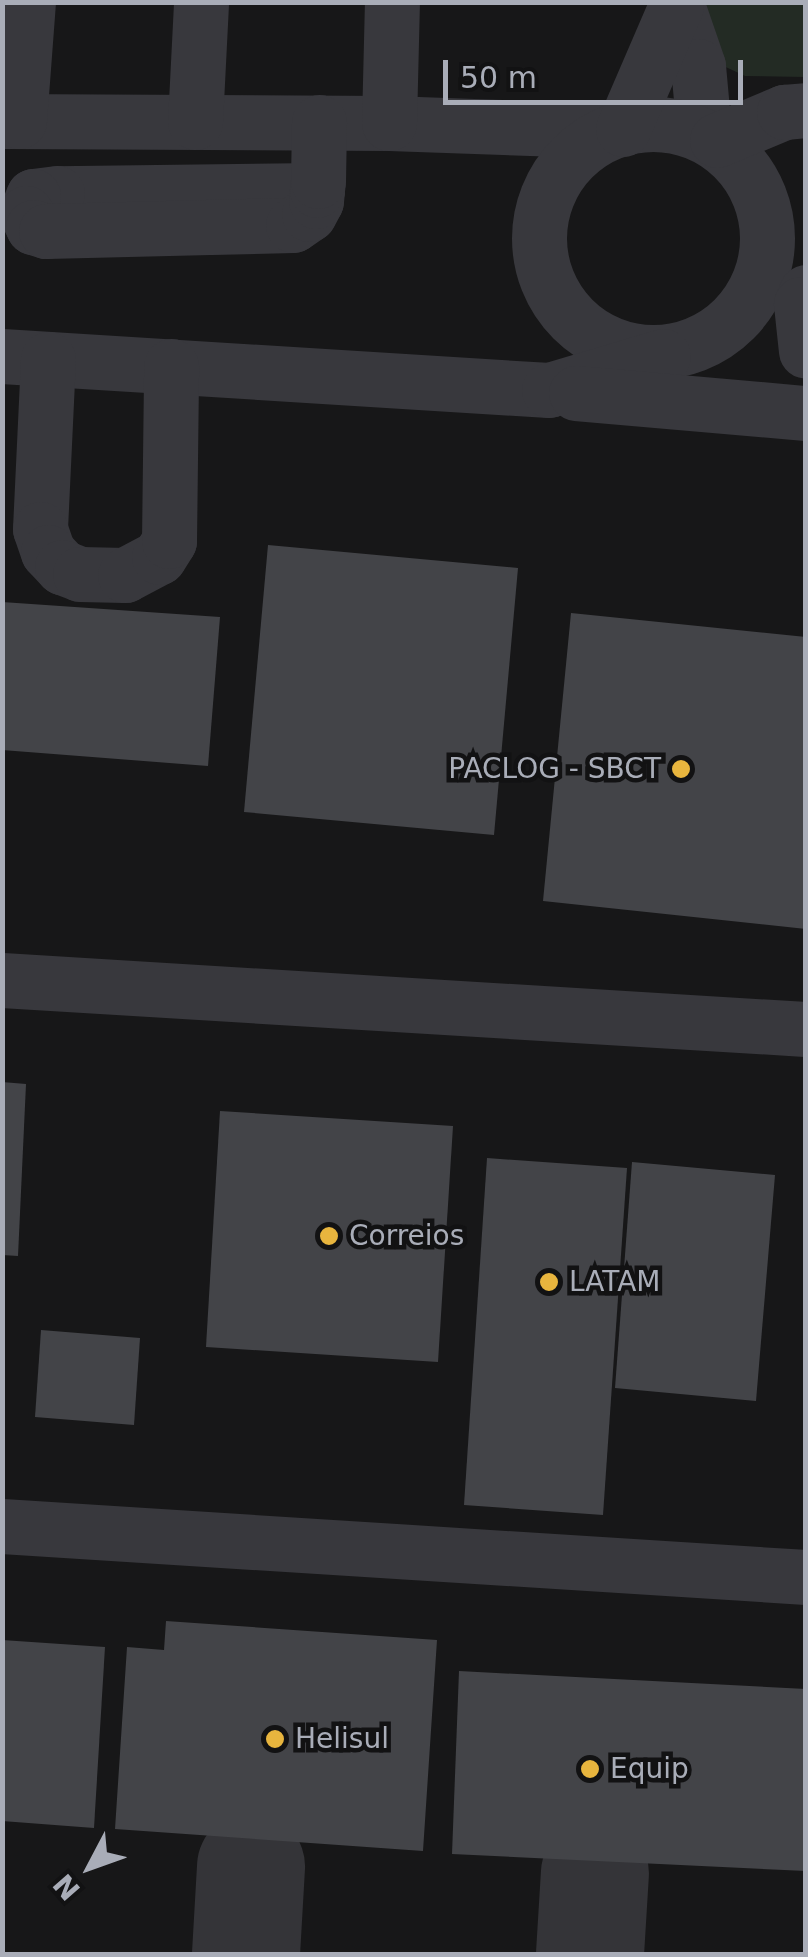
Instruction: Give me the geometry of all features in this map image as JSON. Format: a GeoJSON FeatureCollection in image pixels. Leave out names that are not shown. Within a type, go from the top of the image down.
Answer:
{"type":"FeatureCollection","features":[{"type":"Feature","properties":{"kind":"street"},"geometry":{"type":"LineString","coordinates":[[28,2],[10,121],[388,122],[618,130],[650,124],[710,136],[784,112],[806,110]]}},
{"type":"Feature","properties":{"kind":"street"},"geometry":{"type":"LineString","coordinates":[[194,122],[202,2]]}},
{"type":"Feature","properties":{"kind":"street"},"geometry":{"type":"LineString","coordinates":[[388,122],[392,2]]}},
{"type":"Feature","properties":{"kind":"street"},"geometry":{"type":"LineString","coordinates":[[676,4],[618,130],[578,150],[554,180],[540,216],[540,256],[552,292],[576,323],[609,344],[647,353],[686,349]]}},
{"type":"Feature","properties":{"kind":"street"},"geometry":{"type":"LineString","coordinates":[[676,4],[698,66],[710,136],[747,174],[763,207],[768,244],[783,286],[801,304],[806,350]]}},
{"type":"Feature","properties":{"kind":"street"},"geometry":{"type":"LineString","coordinates":[[317,190],[319,122]]}},
{"type":"Feature","properties":{"kind":"street"},"geometry":{"type":"LineString","coordinates":[[548,390],[686,349],[783,286],[806,232]]}},
{"type":"Feature","properties":{"kind":"street"},"geometry":{"type":"LineString","coordinates":[[171,366],[168,541],[159,557],[126,575],[80,574],[62,568],[48,552],[40,529],[25,357],[171,366],[548,390],[806,413]]}},
{"type":"Feature","properties":{"kind":"street"},"geometry":{"type":"LineString","coordinates":[[2,980],[806,1029]]}},
{"type":"Feature","properties":{"kind":"street"},"geometry":{"type":"LineString","coordinates":[[2,1526],[806,1577]]}},
{"type":"Feature","properties":{"kind":"shaded area"},"geometry":{"type":"Polygon","coordinates":[[[691,3],[805,3],[805,77],[745,76],[715,62],[691,3]]]}},
{"type":"Feature","properties":{"kind":"building"},"geometry":{"type":"Polygon","coordinates":[[[268,545],[518,568],[494,835],[244,812],[268,545]]]}},
{"type":"Feature","properties":{"kind":"building"},"geometry":{"type":"Polygon","coordinates":[[[2,602],[220,617],[208,766],[2,750],[2,602]]]}},
{"type":"Feature","properties":{"kind":"building","name":"PACLOG - SBCT"},"geometry":{"type":"Polygon","coordinates":[[[571,613],[806,637],[806,929],[543,901],[571,613]]]}},
{"type":"Feature","properties":{"kind":"building"},"geometry":{"type":"Polygon","coordinates":[[[2,1082],[26,1084],[18,1256],[2,1255],[2,1082]]]}},
{"type":"Feature","properties":{"kind":"building","name":"Correios"},"geometry":{"type":"Polygon","coordinates":[[[220,1111],[453,1126],[438,1362],[206,1347],[220,1111]]]}},
{"type":"Feature","properties":{"kind":"building","name":"LATAM"},"geometry":{"type":"Polygon","coordinates":[[[487,1158],[627,1168],[603,1515],[464,1505],[487,1158]]]}},
{"type":"Feature","properties":{"kind":"building"},"geometry":{"type":"Polygon","coordinates":[[[632,1162],[775,1175],[756,1401],[615,1388],[632,1162]]]}},
{"type":"Feature","properties":{"kind":"building"},"geometry":{"type":"Polygon","coordinates":[[[41,1330],[140,1338],[134,1425],[35,1417],[41,1330]]]}},
{"type":"Feature","properties":{"kind":"building","name":"Helisul"},"geometry":{"type":"Polygon","coordinates":[[[166,1621],[437,1640],[423,1851],[115,1829],[127,1647],[164,1650],[166,1621]]]}},
{"type":"Feature","properties":{"kind":"building"},"geometry":{"type":"Polygon","coordinates":[[[2,1640],[105,1647],[94,1828],[2,1821],[2,1640]]]}},
{"type":"Feature","properties":{"kind":"building","name":"Equip"},"geometry":{"type":"Polygon","coordinates":[[[459,1671],[806,1689],[806,1871],[452,1854],[459,1671]]]}},
{"type":"Feature","properties":{"kind":"taxiway"},"geometry":{"type":"LineString","coordinates":[[246,1954],[251,1866]]}},
{"type":"Feature","properties":{"kind":"taxiway"},"geometry":{"type":"LineString","coordinates":[[590,1954],[595,1873]]}},
{"type":"Feature","properties":{"kind":"place","name":"PACLOG - SBCT"},"geometry":{"type":"Point","coordinates":[681,769]}},
{"type":"Feature","properties":{"kind":"place","name":"Correios"},"geometry":{"type":"Point","coordinates":[329,1236]}},
{"type":"Feature","properties":{"kind":"place","name":"LATAM"},"geometry":{"type":"Point","coordinates":[549,1282]}},
{"type":"Feature","properties":{"kind":"place","name":"Helisul"},"geometry":{"type":"Point","coordinates":[275,1739]}},
{"type":"Feature","properties":{"kind":"place","name":"Equip"},"geometry":{"type":"Point","coordinates":[590,1769]}}]}
